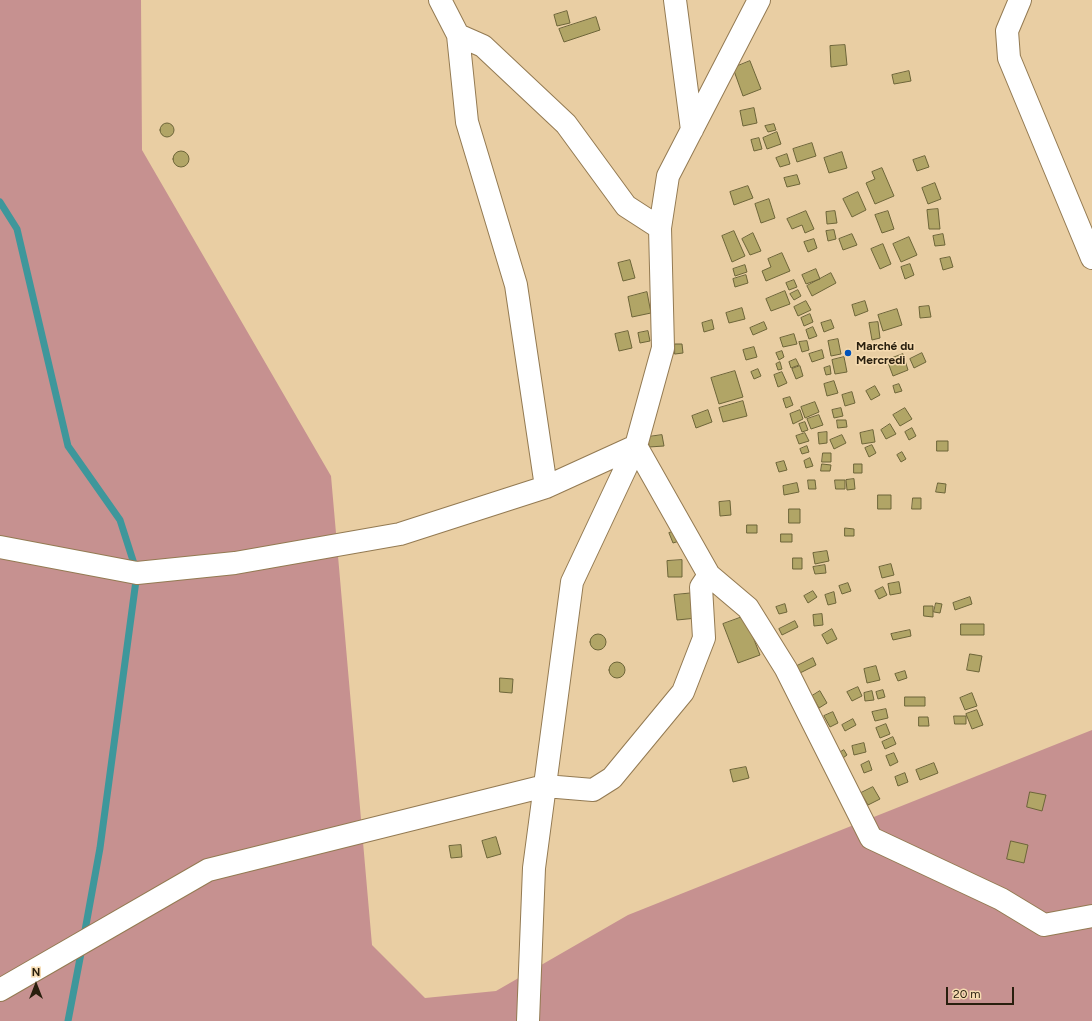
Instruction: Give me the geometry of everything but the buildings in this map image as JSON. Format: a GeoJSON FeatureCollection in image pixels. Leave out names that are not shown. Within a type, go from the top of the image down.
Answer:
{"type":"FeatureCollection","features":[{"type":"Feature","properties":{"kind":"street"},"geometry":{"type":"LineString","coordinates":[[440,0],[458,35],[467,122],[516,284],[546,487]]}},
{"type":"Feature","properties":{"kind":"street"},"geometry":{"type":"LineString","coordinates":[[676,0],[692,130]]}},
{"type":"Feature","properties":{"kind":"street"},"geometry":{"type":"LineString","coordinates":[[528,1021],[534,868],[572,582],[636,446],[663,348],[660,228],[668,176],[759,0]]}},
{"type":"Feature","properties":{"kind":"street"},"geometry":{"type":"LineString","coordinates":[[1020,0],[1008,31],[1009,58],[1092,258]]}},
{"type":"Feature","properties":{"kind":"street"},"geometry":{"type":"LineString","coordinates":[[458,35],[483,46],[566,124],[626,206],[660,228]]}},
{"type":"Feature","properties":{"kind":"street"},"geometry":{"type":"LineString","coordinates":[[0,547],[137,573],[235,563],[400,534],[546,487],[636,446]]}},
{"type":"Feature","properties":{"kind":"street"},"geometry":{"type":"LineString","coordinates":[[636,446],[709,575],[748,608],[786,669],[871,838],[1001,899],[1044,925],[1092,916]]}},
{"type":"Feature","properties":{"kind":"street"},"geometry":{"type":"LineString","coordinates":[[0,990],[208,870],[545,786],[593,790],[612,778],[684,692],[704,638],[701,587],[709,575]]}},
{"type":"Feature","properties":{"kind":"shaded area"},"geometry":{"type":"Polygon","coordinates":[[[0,0],[141,0],[142,150],[331,476],[372,945],[425,998],[496,991],[628,915],[1092,730],[1092,1021],[0,1021],[0,0]]]}},
{"type":"Feature","properties":{"kind":"waterway"},"geometry":{"type":"LineString","coordinates":[[0,202],[17,229],[68,446],[120,520],[137,573],[100,848],[84,936]]}},
{"type":"Feature","properties":{"kind":"waterway"},"geometry":{"type":"LineString","coordinates":[[68,1021],[82,948]]}},
{"type":"Feature","properties":{"kind":"place","name":"Marché du Mercredi"},"geometry":{"type":"Point","coordinates":[848,353]}}]}
